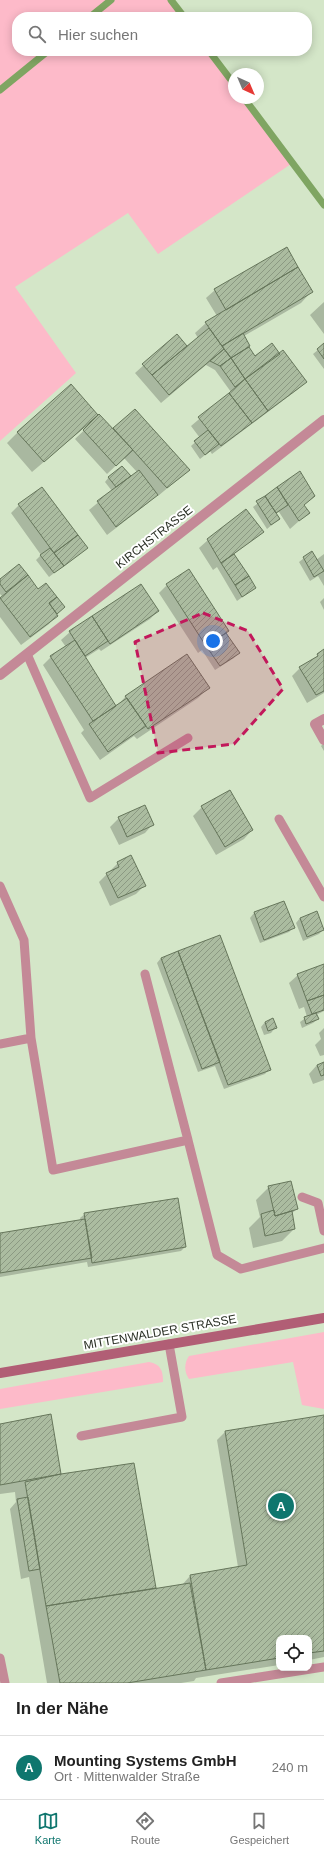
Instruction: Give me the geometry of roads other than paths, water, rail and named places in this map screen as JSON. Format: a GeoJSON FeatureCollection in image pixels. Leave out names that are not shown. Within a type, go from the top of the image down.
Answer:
{"type":"FeatureCollection","features":[{"type":"Feature","properties":{"kind":"street","name":"KIRCHSTRASSE"},"geometry":{"type":"LineString","coordinates":[[0,675],[324,420]]}},
{"type":"Feature","properties":{"kind":"street"},"geometry":{"type":"LineString","coordinates":[[324,719],[315,724],[324,740]]}},
{"type":"Feature","properties":{"kind":"street","name":"MITTENWALDER STRASSE"},"geometry":{"type":"LineString","coordinates":[[0,1372],[324,1318]]}},
{"type":"Feature","properties":{"kind":"lane"},"geometry":{"type":"LineString","coordinates":[[27,654],[90,798],[188,738]]}},
{"type":"Feature","properties":{"kind":"lane"},"geometry":{"type":"LineString","coordinates":[[279,819],[324,897]]}},
{"type":"Feature","properties":{"kind":"lane"},"geometry":{"type":"LineString","coordinates":[[0,886],[24,940],[31,1038],[53,1170],[188,1140]]}},
{"type":"Feature","properties":{"kind":"lane"},"geometry":{"type":"LineString","coordinates":[[145,974],[217,1255],[241,1269],[324,1248]]}},
{"type":"Feature","properties":{"kind":"lane"},"geometry":{"type":"LineString","coordinates":[[0,1044],[31,1038]]}},
{"type":"Feature","properties":{"kind":"lane"},"geometry":{"type":"LineString","coordinates":[[302,1197],[318,1203],[324,1232]]}},
{"type":"Feature","properties":{"kind":"lane"},"geometry":{"type":"LineString","coordinates":[[82,1436],[182,1417],[169,1344]]}},
{"type":"Feature","properties":{"kind":"lane"},"geometry":{"type":"LineString","coordinates":[[0,1658],[5,1683]]}},
{"type":"Feature","properties":{"kind":"lane"},"geometry":{"type":"LineString","coordinates":[[221,1683],[324,1667]]}},
{"type":"Feature","properties":{"kind":"waterway"},"geometry":{"type":"LineString","coordinates":[[96,12],[111,0]]}},
{"type":"Feature","properties":{"kind":"waterway"},"geometry":{"type":"LineString","coordinates":[[171,0],[180,12]]}},
{"type":"Feature","properties":{"kind":"waterway"},"geometry":{"type":"LineString","coordinates":[[0,90],[42,56]]}},
{"type":"Feature","properties":{"kind":"waterway"},"geometry":{"type":"LineString","coordinates":[[213,56],[228,76]]}},
{"type":"Feature","properties":{"kind":"waterway"},"geometry":{"type":"LineString","coordinates":[[248,104],[324,205]]}},
{"type":"Feature","properties":{"kind":"place","name":"Mounting Systems GmbH"},"geometry":{"type":"Point","coordinates":[281,1506]}}]}
